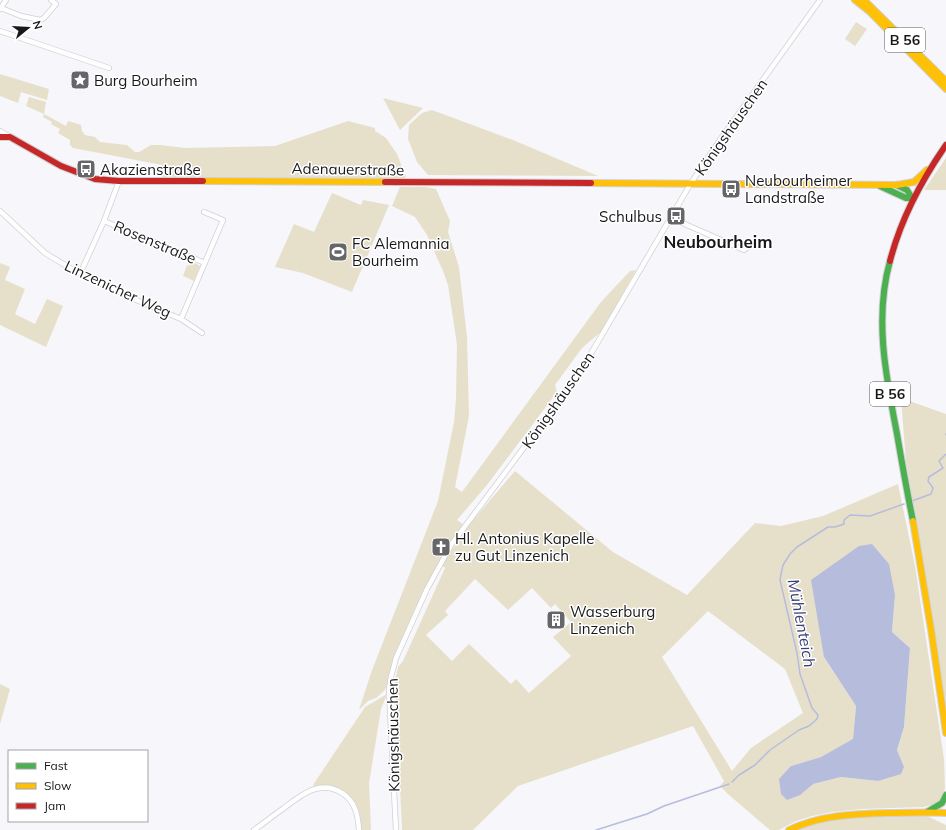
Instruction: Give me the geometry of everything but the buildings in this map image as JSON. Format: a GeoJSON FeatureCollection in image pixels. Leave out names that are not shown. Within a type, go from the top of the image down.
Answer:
{"type":"FeatureCollection","features":[{"type":"Feature","properties":{"kind":"main road","name":"B 56"},"geometry":{"type":"LineString","coordinates":[[856,0],[945,87]]}},
{"type":"Feature","properties":{"kind":"main road","name":"B 56"},"geometry":{"type":"LineString","coordinates":[[864,0],[945,87]]}},
{"type":"Feature","properties":{"kind":"main road","name":"Adenauerstraße"},"geometry":{"type":"LineString","coordinates":[[10,136],[61,166],[95,179],[119,181],[897,185],[914,182],[930,168]]}},
{"type":"Feature","properties":{"kind":"main road"},"geometry":{"type":"LineString","coordinates":[[0,137],[10,136]]}},
{"type":"Feature","properties":{"kind":"main road"},"geometry":{"type":"LineString","coordinates":[[940,153],[946,141]]}},
{"type":"Feature","properties":{"kind":"main road","name":"B 56"},"geometry":{"type":"LineString","coordinates":[[946,146],[930,168],[912,198],[894,242],[885,284],[882,327],[888,380],[940,680],[946,733]]}},
{"type":"Feature","properties":{"kind":"main road"},"geometry":{"type":"LineString","coordinates":[[879,185],[906,198],[912,198]]}},
{"type":"Feature","properties":{"kind":"main road"},"geometry":{"type":"LineString","coordinates":[[897,185],[907,190],[912,198]]}},
{"type":"Feature","properties":{"kind":"main road"},"geometry":{"type":"LineString","coordinates":[[927,812],[942,803],[946,794]]}},
{"type":"Feature","properties":{"kind":"main road"},"geometry":{"type":"LineString","coordinates":[[789,830],[820,818],[841,815],[862,813],[946,813]]}},
{"type":"Feature","properties":{"kind":"street"},"geometry":{"type":"LineString","coordinates":[[6,0],[0,8],[21,16],[40,20],[44,18],[56,4],[52,0]]}},
{"type":"Feature","properties":{"kind":"street","name":"Königshäuschen"},"geometry":{"type":"LineString","coordinates":[[396,830],[389,689],[394,664],[430,583],[451,545],[579,374],[691,184],[820,0]]}},
{"type":"Feature","properties":{"kind":"street"},"geometry":{"type":"LineString","coordinates":[[0,31],[109,68]]}},
{"type":"Feature","properties":{"kind":"street"},"geometry":{"type":"LineString","coordinates":[[0,131],[10,136]]}},
{"type":"Feature","properties":{"kind":"street"},"geometry":{"type":"LineString","coordinates":[[80,274],[104,221],[119,181]]}},
{"type":"Feature","properties":{"kind":"street","name":"Linzenicher Weg"},"geometry":{"type":"LineString","coordinates":[[0,211],[45,253],[80,274],[181,319],[202,333]]}},
{"type":"Feature","properties":{"kind":"street"},"geometry":{"type":"LineString","coordinates":[[181,319],[223,220],[204,212]]}},
{"type":"Feature","properties":{"kind":"street"},"geometry":{"type":"LineString","coordinates":[[671,218],[744,250],[748,247]]}},
{"type":"Feature","properties":{"kind":"street","name":"Rosenstraße"},"geometry":{"type":"LineString","coordinates":[[104,221],[205,263]]}},
{"type":"Feature","properties":{"kind":"street"},"geometry":{"type":"LineString","coordinates":[[254,830],[300,796],[316,788],[325,788],[340,792],[348,798],[357,813],[358,830]]}},
{"type":"Feature","properties":{"kind":"shaded area"},"geometry":{"type":"Polygon","coordinates":[[[856,22],[867,29],[855,46],[845,39],[856,22]]]}},
{"type":"Feature","properties":{"kind":"shaded area"},"geometry":{"type":"Polygon","coordinates":[[[0,74],[49,89],[47,100],[21,92],[18,103],[0,96],[0,74]]]}},
{"type":"Feature","properties":{"kind":"shaded area"},"geometry":{"type":"Polygon","coordinates":[[[29,97],[46,102],[44,114],[26,106],[29,97]]]}},
{"type":"Feature","properties":{"kind":"shaded area"},"geometry":{"type":"Polygon","coordinates":[[[383,98],[423,108],[400,130],[383,98]]]}},
{"type":"Feature","properties":{"kind":"shaded area"},"geometry":{"type":"Polygon","coordinates":[[[432,110],[513,140],[598,176],[428,175],[417,162],[408,139],[409,125],[422,113],[432,110]]]}},
{"type":"Feature","properties":{"kind":"shaded area"},"geometry":{"type":"Polygon","coordinates":[[[44,114],[66,126],[68,121],[81,125],[82,131],[85,135],[95,137],[100,142],[127,145],[135,152],[139,152],[151,145],[185,148],[275,146],[348,121],[375,128],[375,131],[386,138],[397,154],[406,177],[163,178],[162,165],[73,148],[70,145],[70,140],[58,133],[60,129],[43,117],[44,114]]]}},
{"type":"Feature","properties":{"kind":"shaded area"},"geometry":{"type":"Polygon","coordinates":[[[946,158],[946,190],[924,190],[946,158]]]}},
{"type":"Feature","properties":{"kind":"shaded area"},"geometry":{"type":"Polygon","coordinates":[[[400,187],[426,187],[436,189],[450,221],[448,232],[459,267],[467,337],[469,416],[455,487],[462,492],[601,302],[630,271],[636,270],[602,331],[582,348],[555,385],[557,392],[487,485],[457,520],[463,524],[443,554],[427,584],[391,667],[388,685],[376,698],[368,701],[359,710],[371,673],[438,501],[454,422],[456,399],[457,345],[448,285],[427,235],[415,217],[392,206],[400,187]]]}},
{"type":"Feature","properties":{"kind":"shaded area","name":"FC Alemannia Bourheim"},"geometry":{"type":"Polygon","coordinates":[[[332,193],[361,205],[363,200],[389,205],[352,292],[303,273],[275,267],[294,224],[314,232],[332,193]]]}},
{"type":"Feature","properties":{"kind":"shaded area"},"geometry":{"type":"Polygon","coordinates":[[[190,260],[200,266],[194,281],[183,276],[187,265],[189,266],[190,260]]]}},
{"type":"Feature","properties":{"kind":"shaded area"},"geometry":{"type":"Polygon","coordinates":[[[0,263],[10,267],[5,280],[25,289],[15,314],[35,324],[47,299],[63,306],[46,347],[0,325],[0,263]]]}},
{"type":"Feature","properties":{"kind":"shaded area"},"geometry":{"type":"Polygon","coordinates":[[[901,398],[946,414],[946,713],[932,613],[906,462],[901,398]]]}},
{"type":"Feature","properties":{"kind":"shaded area"},"geometry":{"type":"Polygon","coordinates":[[[515,471],[613,552],[687,595],[755,523],[781,526],[823,516],[898,484],[915,566],[944,759],[945,788],[942,800],[932,805],[923,807],[862,809],[832,812],[796,821],[779,830],[770,830],[720,786],[724,781],[693,726],[518,786],[473,830],[402,830],[395,681],[398,667],[403,661],[445,568],[442,565],[468,526],[515,471]],[[475,579],[445,611],[448,615],[426,635],[452,661],[469,644],[511,684],[516,679],[529,693],[571,656],[553,637],[571,622],[555,604],[551,608],[532,588],[508,610],[475,579]],[[895,595],[824,657],[856,706],[853,740],[821,757],[791,766],[813,784],[841,777],[878,781],[904,768],[897,750],[904,727],[910,648],[892,632],[895,595]],[[708,611],[662,657],[732,771],[751,748],[803,713],[785,669],[708,611]]]}},
{"type":"Feature","properties":{"kind":"shaded area"},"geometry":{"type":"Polygon","coordinates":[[[0,684],[10,689],[0,724],[0,684]]]}},
{"type":"Feature","properties":{"kind":"shaded area"},"geometry":{"type":"Polygon","coordinates":[[[387,694],[381,709],[369,783],[371,830],[361,830],[360,818],[353,800],[326,786],[315,787],[313,785],[365,707],[387,694]]]}},
{"type":"Feature","properties":{"kind":"shaded area"},"geometry":{"type":"Polygon","coordinates":[[[898,815],[927,816],[946,825],[946,830],[795,830],[821,821],[846,817],[898,815]]]}},
{"type":"Feature","properties":{"kind":"water"},"geometry":{"type":"Polygon","coordinates":[[[872,544],[889,564],[895,595],[892,632],[910,648],[904,727],[897,750],[904,767],[901,774],[878,781],[841,777],[813,784],[800,795],[787,800],[781,794],[779,779],[791,766],[821,757],[853,739],[856,706],[824,657],[811,580],[859,546],[872,544]]]}},
{"type":"Feature","properties":{"kind":"waterway","name":"Mühlenteich"},"geometry":{"type":"LineString","coordinates":[[912,501],[931,494],[933,488],[928,481],[929,477],[943,468],[939,461],[946,454]]}},
{"type":"Feature","properties":{"kind":"waterway","name":"Mühlenteich"},"geometry":{"type":"LineString","coordinates":[[732,782],[739,775],[755,765],[770,750],[799,730],[809,726],[817,719],[818,715],[812,708],[800,674],[797,653],[780,580],[783,565],[790,554],[797,547],[828,527],[835,527],[844,524],[844,520],[850,515],[870,516],[904,504]]}},
{"type":"Feature","properties":{"kind":"waterway","name":"Mühlenteich"},"geometry":{"type":"LineString","coordinates":[[596,830],[647,814],[664,806],[729,784]]}},
{"type":"Feature","properties":{"kind":"traffic: fast"},"geometry":{"type":"LineString","coordinates":[[880,186],[906,198],[912,198],[907,190],[897,185]]}},
{"type":"Feature","properties":{"kind":"traffic: fast"},"geometry":{"type":"LineString","coordinates":[[890,261],[885,282],[883,304],[883,348],[889,391],[913,521]]}},
{"type":"Feature","properties":{"kind":"traffic: fast"},"geometry":{"type":"LineString","coordinates":[[927,812],[942,803],[946,795]]}},
{"type":"Feature","properties":{"kind":"traffic: slow"},"geometry":{"type":"LineString","coordinates":[[855,0],[869,11],[946,89]]}},
{"type":"Feature","properties":{"kind":"traffic: slow"},"geometry":{"type":"LineString","coordinates":[[864,0],[946,81]]}},
{"type":"Feature","properties":{"kind":"traffic: slow"},"geometry":{"type":"LineString","coordinates":[[591,183],[897,185],[914,182],[927,170]]}},
{"type":"Feature","properties":{"kind":"traffic: slow"},"geometry":{"type":"LineString","coordinates":[[203,181],[385,182]]}},
{"type":"Feature","properties":{"kind":"traffic: slow"},"geometry":{"type":"LineString","coordinates":[[913,521],[946,733]]}},
{"type":"Feature","properties":{"kind":"traffic: slow"},"geometry":{"type":"LineString","coordinates":[[789,830],[813,821],[837,816],[888,813],[946,813]]}},
{"type":"Feature","properties":{"kind":"traffic: jam"},"geometry":{"type":"LineString","coordinates":[[0,137],[10,137],[61,166],[95,179],[119,181],[203,181]]}},
{"type":"Feature","properties":{"kind":"traffic: jam"},"geometry":{"type":"LineString","coordinates":[[890,261],[900,230],[913,200],[928,172],[946,145]]}},
{"type":"Feature","properties":{"kind":"traffic: jam"},"geometry":{"type":"LineString","coordinates":[[385,182],[591,183]]}},
{"type":"Feature","properties":{"kind":"place","name":"Burg Bourheim"},"geometry":{"type":"Point","coordinates":[80,80]}},
{"type":"Feature","properties":{"kind":"place","name":"Akazienstraße"},"geometry":{"type":"Point","coordinates":[86,169]}},
{"type":"Feature","properties":{"kind":"place","name":"Neubourheimer Landstraße"},"geometry":{"type":"Point","coordinates":[731,189]}},
{"type":"Feature","properties":{"kind":"place","name":"Schulbus"},"geometry":{"type":"Point","coordinates":[676,216]}},
{"type":"Feature","properties":{"kind":"place","name":"FC Alemannia Bourheim"},"geometry":{"type":"Point","coordinates":[338,252]}},
{"type":"Feature","properties":{"kind":"place","name":"Hl. Antonius Kapelle zu Gut Linzenich"},"geometry":{"type":"Point","coordinates":[441,547]}},
{"type":"Feature","properties":{"kind":"place","name":"Wasserburg Linzenich"},"geometry":{"type":"Point","coordinates":[556,620]}},
{"type":"Feature","properties":{"kind":"district","name":"Neubourheim"},"geometry":{"type":"Point","coordinates":[718,241]}}]}
